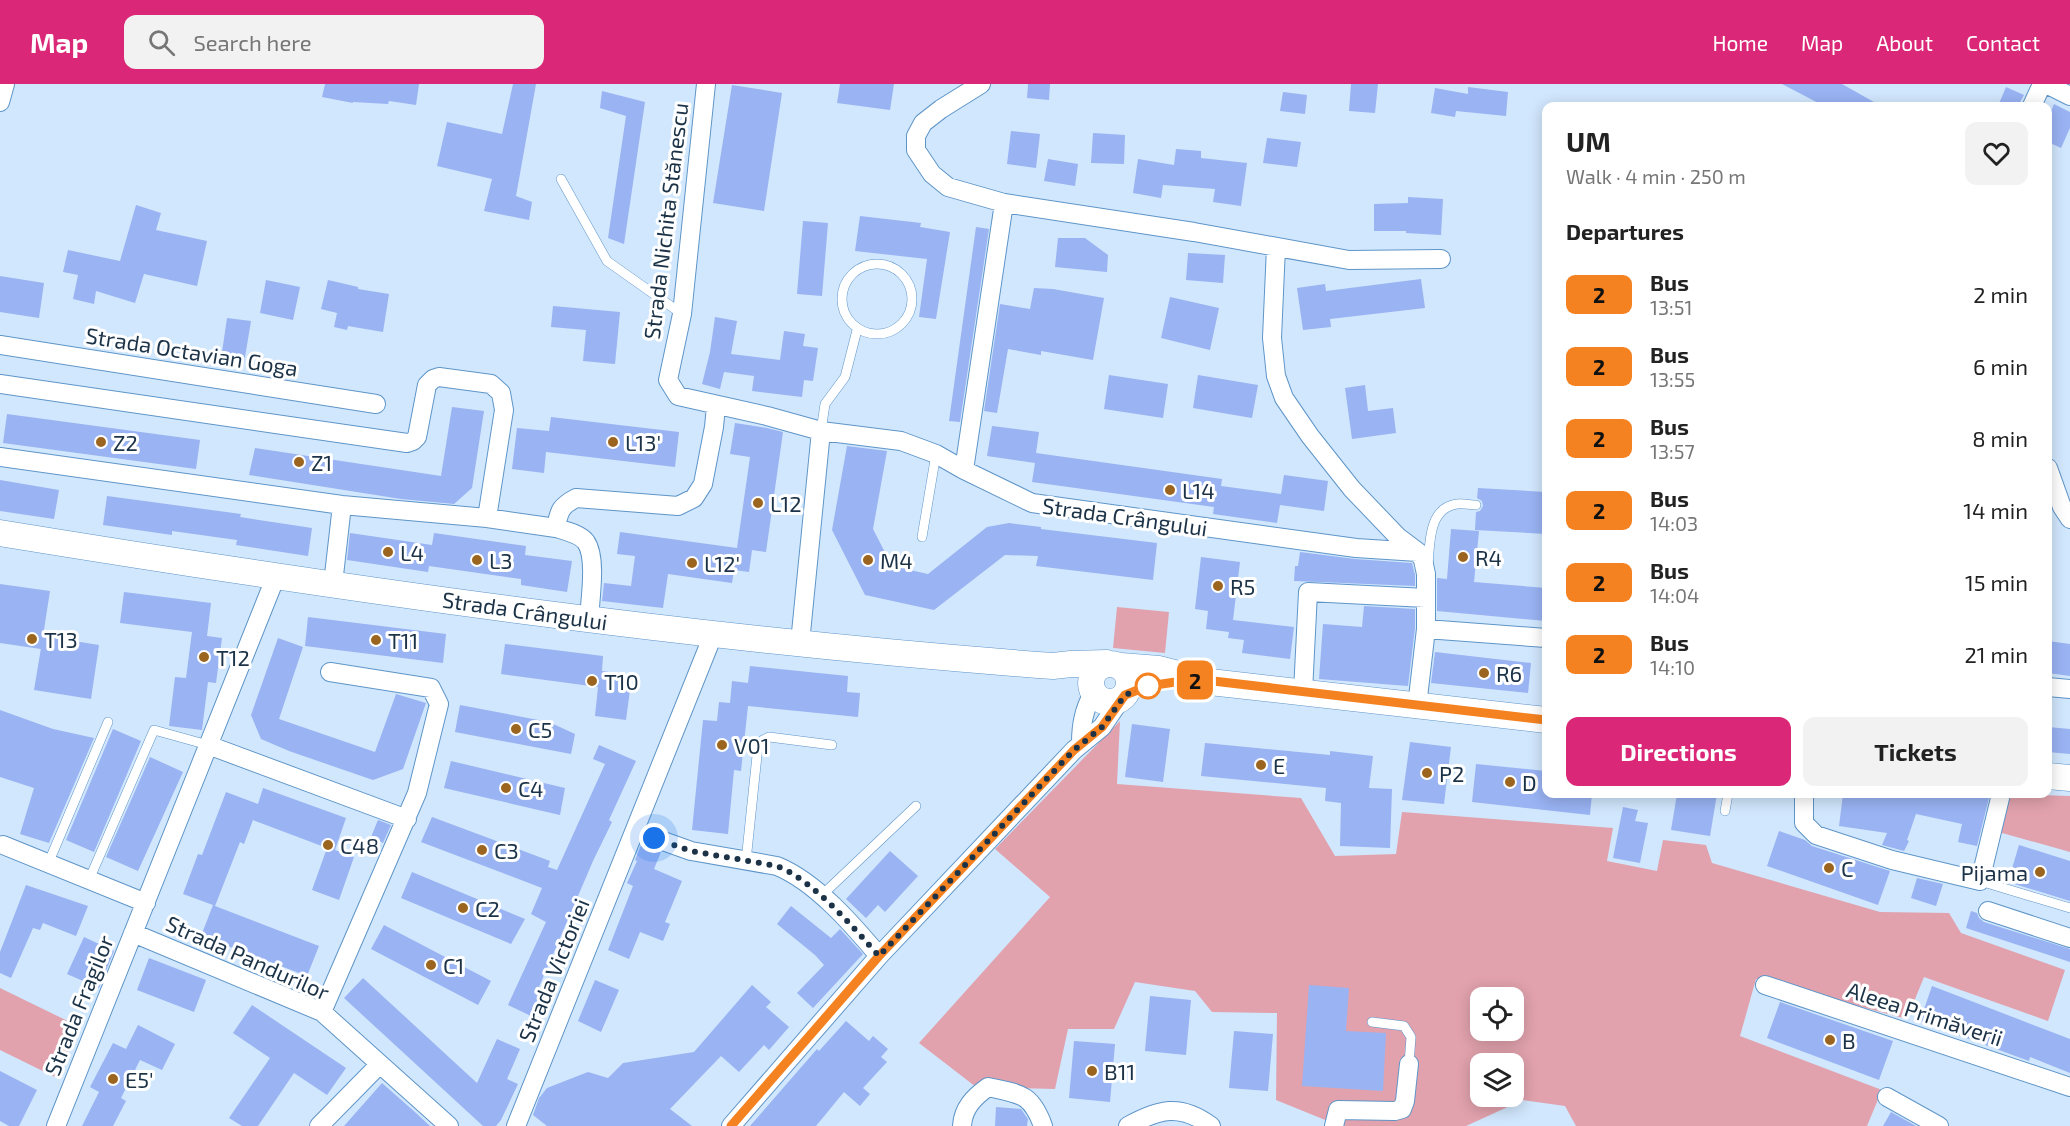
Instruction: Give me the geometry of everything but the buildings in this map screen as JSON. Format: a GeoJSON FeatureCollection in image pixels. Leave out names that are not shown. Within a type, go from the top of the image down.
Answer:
{"type":"FeatureCollection","features":[{"type":"Feature","properties":{"kind":"main road","name":"Strada Crângului"},"geometry":{"type":"LineString","coordinates":[[0,533],[276,576],[713,635],[1053,666],[1071,663],[1159,669],[1196,679]]}},
{"type":"Feature","properties":{"kind":"main road"},"geometry":{"type":"LineString","coordinates":[[1123,697],[1130,685],[1125,670],[1114,665],[1096,669],[1092,674],[1092,690],[1100,700],[1110,703],[1148,686],[1196,679],[1542,720]]}},
{"type":"Feature","properties":{"kind":"main road","name":"Strada Crângului"},"geometry":{"type":"LineString","coordinates":[[1053,666],[1092,690]]}},
{"type":"Feature","properties":{"kind":"main road"},"geometry":{"type":"LineString","coordinates":[[2052,776],[2070,778]]}},
{"type":"Feature","properties":{"kind":"street"},"geometry":{"type":"LineString","coordinates":[[0,102],[5,84]]}},
{"type":"Feature","properties":{"kind":"street","name":"Strada Nichita Stănescu"},"geometry":{"type":"LineString","coordinates":[[706,84],[682,314],[668,380],[678,396],[821,431],[901,441],[936,454]]}},
{"type":"Feature","properties":{"kind":"street"},"geometry":{"type":"LineString","coordinates":[[981,84],[923,123],[916,136],[916,150],[932,174],[948,187],[1004,204],[1194,232],[1349,260],[1441,259]]}},
{"type":"Feature","properties":{"kind":"street"},"geometry":{"type":"LineString","coordinates":[[2034,102],[2044,84],[2070,96]]}},
{"type":"Feature","properties":{"kind":"street"},"geometry":{"type":"LineString","coordinates":[[964,470],[1004,204]]}},
{"type":"Feature","properties":{"kind":"street"},"geometry":{"type":"LineString","coordinates":[[1276,247],[1272,338],[1276,376],[1284,398],[1310,436],[1352,489],[1398,537],[1418,552],[1423,560],[1426,574],[1426,628],[1417,706]]}},
{"type":"Feature","properties":{"kind":"street","name":"Strada Octavian Goga"},"geometry":{"type":"LineString","coordinates":[[0,345],[376,404]]}},
{"type":"Feature","properties":{"kind":"street"},"geometry":{"type":"LineString","coordinates":[[0,384],[406,443],[417,437],[427,385],[433,379],[439,377],[491,384],[501,393],[504,410],[487,518]]}},
{"type":"Feature","properties":{"kind":"street"},"geometry":{"type":"LineString","coordinates":[[556,528],[558,512],[576,498],[678,506],[694,498],[703,484],[716,405]]}},
{"type":"Feature","properties":{"kind":"street"},"geometry":{"type":"LineString","coordinates":[[800,643],[821,431]]}},
{"type":"Feature","properties":{"kind":"street","name":"Strada Crângului"},"geometry":{"type":"LineString","coordinates":[[936,454],[1032,503],[1344,547],[1418,552]]}},
{"type":"Feature","properties":{"kind":"street"},"geometry":{"type":"LineString","coordinates":[[0,457],[342,505],[487,518],[556,528],[578,535],[587,543],[592,561],[589,619]]}},
{"type":"Feature","properties":{"kind":"street"},"geometry":{"type":"LineString","coordinates":[[2052,479],[2062,507],[2070,519]]}},
{"type":"Feature","properties":{"kind":"street"},"geometry":{"type":"LineString","coordinates":[[333,584],[342,505]]}},
{"type":"Feature","properties":{"kind":"street","name":"Strada Fragilor"},"geometry":{"type":"LineString","coordinates":[[56,1126],[276,576]]}},
{"type":"Feature","properties":{"kind":"street"},"geometry":{"type":"LineString","coordinates":[[1303,692],[1308,592],[1426,598]]}},
{"type":"Feature","properties":{"kind":"street"},"geometry":{"type":"LineString","coordinates":[[1426,628],[1542,638]]}},
{"type":"Feature","properties":{"kind":"street","name":"Strada Victoriei"},"geometry":{"type":"LineString","coordinates":[[516,1126],[713,635]]}},
{"type":"Feature","properties":{"kind":"street"},"geometry":{"type":"LineString","coordinates":[[322,1012],[417,793],[439,704],[431,688],[330,672]]}},
{"type":"Feature","properties":{"kind":"street"},"geometry":{"type":"LineString","coordinates":[[2052,687],[2070,689]]}},
{"type":"Feature","properties":{"kind":"street"},"geometry":{"type":"LineString","coordinates":[[1081,743],[1081,725],[1092,690]]}},
{"type":"Feature","properties":{"kind":"street"},"geometry":{"type":"LineString","coordinates":[[731,1126],[879,956],[1081,743],[1102,727],[1123,697]]}},
{"type":"Feature","properties":{"kind":"street"},"geometry":{"type":"LineString","coordinates":[[208,745],[407,819]]}},
{"type":"Feature","properties":{"kind":"street"},"geometry":{"type":"LineString","coordinates":[[1804,798],[1804,823],[1815,835],[1892,860],[1980,881],[2000,798]]}},
{"type":"Feature","properties":{"kind":"street"},"geometry":{"type":"LineString","coordinates":[[634,831],[691,851],[777,866],[787,870],[821,896],[879,956]]}},
{"type":"Feature","properties":{"kind":"street"},"geometry":{"type":"LineString","coordinates":[[3,845],[146,903]]}},
{"type":"Feature","properties":{"kind":"street"},"geometry":{"type":"LineString","coordinates":[[1988,911],[2070,938]]}},
{"type":"Feature","properties":{"kind":"street","name":"Strada Pandurilor"},"geometry":{"type":"LineString","coordinates":[[133,933],[322,1012],[449,1126]]}},
{"type":"Feature","properties":{"kind":"street","name":"Aleea Primăverii"},"geometry":{"type":"LineString","coordinates":[[1764,985],[2070,1087]]}},
{"type":"Feature","properties":{"kind":"street"},"geometry":{"type":"LineString","coordinates":[[1334,1126],[1338,1110],[1395,1111],[1402,1109],[1409,1064]]}},
{"type":"Feature","properties":{"kind":"street"},"geometry":{"type":"LineString","coordinates":[[319,1126],[379,1065]]}},
{"type":"Feature","properties":{"kind":"street"},"geometry":{"type":"LineString","coordinates":[[962,1126],[962,1118],[973,1097],[988,1087],[1025,1096],[1037,1110],[1043,1126]]}},
{"type":"Feature","properties":{"kind":"street"},"geometry":{"type":"LineString","coordinates":[[1887,1097],[1939,1126]]}},
{"type":"Feature","properties":{"kind":"street"},"geometry":{"type":"LineString","coordinates":[[1128,1126],[1164,1110],[1188,1113],[1206,1125]]}},
{"type":"Feature","properties":{"kind":"lane"},"geometry":{"type":"LineString","coordinates":[[561,178],[607,261],[682,314]]}},
{"type":"Feature","properties":{"kind":"lane"},"geometry":{"type":"LineString","coordinates":[[875,263],[897,269],[911,286],[912,309],[900,328],[879,336],[857,330],[843,312],[842,290],[848,280],[854,271],[875,263]]}},
{"type":"Feature","properties":{"kind":"lane"},"geometry":{"type":"LineString","coordinates":[[821,431],[825,404],[845,377],[857,330]]}},
{"type":"Feature","properties":{"kind":"lane"},"geometry":{"type":"LineString","coordinates":[[922,537],[936,454]]}},
{"type":"Feature","properties":{"kind":"lane"},"geometry":{"type":"LineString","coordinates":[[1426,598],[1431,529],[1438,515],[1455,504],[1476,505]]}},
{"type":"Feature","properties":{"kind":"lane"},"geometry":{"type":"LineString","coordinates":[[48,864],[108,722]]}},
{"type":"Feature","properties":{"kind":"lane"},"geometry":{"type":"LineString","coordinates":[[89,880],[154,730],[208,745]]}},
{"type":"Feature","properties":{"kind":"lane"},"geometry":{"type":"LineString","coordinates":[[746,861],[758,746],[770,737],[832,745]]}},
{"type":"Feature","properties":{"kind":"lane"},"geometry":{"type":"LineString","coordinates":[[1725,811],[1727,798]]}},
{"type":"Feature","properties":{"kind":"lane"},"geometry":{"type":"LineString","coordinates":[[821,896],[916,806]]}},
{"type":"Feature","properties":{"kind":"lane"},"geometry":{"type":"LineString","coordinates":[[1980,881],[2070,908]]}},
{"type":"Feature","properties":{"kind":"lane"},"geometry":{"type":"LineString","coordinates":[[1372,1022],[1404,1026],[1411,1037],[1409,1064]]}},
{"type":"Feature","properties":{"kind":"shaded area"},"geometry":{"type":"Polygon","coordinates":[[[1117,607],[1169,612],[1165,653],[1113,648],[1117,607]]]}},
{"type":"Feature","properties":{"kind":"shaded area"},"geometry":{"type":"Polygon","coordinates":[[[1120,721],[1117,784],[1301,798],[1335,856],[1396,854],[1402,812],[1613,828],[1607,861],[1657,871],[1663,840],[1706,845],[1712,863],[1880,912],[1949,913],[1961,933],[2065,970],[2048,1021],[1924,977],[1907,1019],[1756,979],[1740,1036],[1882,1090],[1867,1126],[1576,1126],[1565,1106],[1524,1100],[1524,1053],[1470,1053],[1470,1107],[1508,1107],[1466,1126],[1340,1126],[1276,1100],[1277,1013],[1212,1012],[1195,991],[1135,982],[1114,1029],[1068,1029],[1055,1089],[976,1087],[919,1043],[1050,897],[995,849],[1120,721]]]}},
{"type":"Feature","properties":{"kind":"shaded area"},"geometry":{"type":"Polygon","coordinates":[[[2070,796],[2070,852],[1995,831],[2003,798],[2070,796]]]}},
{"type":"Feature","properties":{"kind":"shaded area"},"geometry":{"type":"Polygon","coordinates":[[[0,988],[80,1027],[55,1077],[0,1050],[0,988]]]}},
{"type":"Feature","properties":{"kind":"bus line","name":"2"},"geometry":{"type":"LineString","coordinates":[[731,1126],[879,956],[1074,750],[1102,727],[1125,695],[1148,686],[1196,679],[1542,720]]}},
{"type":"Feature","properties":{"kind":"place","name":"Z2"},"geometry":{"type":"Point","coordinates":[101,442]}},
{"type":"Feature","properties":{"kind":"place","name":"L13'"},"geometry":{"type":"Point","coordinates":[613,442]}},
{"type":"Feature","properties":{"kind":"place","name":"Z1"},"geometry":{"type":"Point","coordinates":[299,462]}},
{"type":"Feature","properties":{"kind":"place","name":"L14"},"geometry":{"type":"Point","coordinates":[1170,490]}},
{"type":"Feature","properties":{"kind":"place","name":"L12"},"geometry":{"type":"Point","coordinates":[758,503]}},
{"type":"Feature","properties":{"kind":"place","name":"L4"},"geometry":{"type":"Point","coordinates":[388,552]}},
{"type":"Feature","properties":{"kind":"place","name":"R4"},"geometry":{"type":"Point","coordinates":[1463,557]}},
{"type":"Feature","properties":{"kind":"place","name":"L3"},"geometry":{"type":"Point","coordinates":[477,560]}},
{"type":"Feature","properties":{"kind":"place","name":"M4"},"geometry":{"type":"Point","coordinates":[868,560]}},
{"type":"Feature","properties":{"kind":"place","name":"L12'"},"geometry":{"type":"Point","coordinates":[692,563]}},
{"type":"Feature","properties":{"kind":"place","name":"R5"},"geometry":{"type":"Point","coordinates":[1218,586]}},
{"type":"Feature","properties":{"kind":"place","name":"T13"},"geometry":{"type":"Point","coordinates":[32,639]}},
{"type":"Feature","properties":{"kind":"place","name":"T11"},"geometry":{"type":"Point","coordinates":[376,640]}},
{"type":"Feature","properties":{"kind":"place","name":"T12"},"geometry":{"type":"Point","coordinates":[204,657]}},
{"type":"Feature","properties":{"kind":"place","name":"R6"},"geometry":{"type":"Point","coordinates":[1484,673]}},
{"type":"Feature","properties":{"kind":"place","name":"T10"},"geometry":{"type":"Point","coordinates":[592,681]}},
{"type":"Feature","properties":{"kind":"place","name":"C5"},"geometry":{"type":"Point","coordinates":[516,729]}},
{"type":"Feature","properties":{"kind":"place","name":"V01"},"geometry":{"type":"Point","coordinates":[722,745]}},
{"type":"Feature","properties":{"kind":"place","name":"E"},"geometry":{"type":"Point","coordinates":[1261,765]}},
{"type":"Feature","properties":{"kind":"place","name":"P2"},"geometry":{"type":"Point","coordinates":[1427,773]}},
{"type":"Feature","properties":{"kind":"place","name":"D"},"geometry":{"type":"Point","coordinates":[1510,782]}},
{"type":"Feature","properties":{"kind":"place","name":"C4"},"geometry":{"type":"Point","coordinates":[506,788]}},
{"type":"Feature","properties":{"kind":"place","name":"C48"},"geometry":{"type":"Point","coordinates":[328,845]}},
{"type":"Feature","properties":{"kind":"place","name":"C3"},"geometry":{"type":"Point","coordinates":[482,850]}},
{"type":"Feature","properties":{"kind":"place","name":"C"},"geometry":{"type":"Point","coordinates":[1829,868]}},
{"type":"Feature","properties":{"kind":"place","name":"Pijama"},"geometry":{"type":"Point","coordinates":[2040,872]}},
{"type":"Feature","properties":{"kind":"place","name":"C2"},"geometry":{"type":"Point","coordinates":[463,908]}},
{"type":"Feature","properties":{"kind":"place","name":"C1"},"geometry":{"type":"Point","coordinates":[431,965]}},
{"type":"Feature","properties":{"kind":"place","name":"B"},"geometry":{"type":"Point","coordinates":[1830,1040]}},
{"type":"Feature","properties":{"kind":"place","name":"B11"},"geometry":{"type":"Point","coordinates":[1092,1071]}},
{"type":"Feature","properties":{"kind":"place","name":"E5'"},"geometry":{"type":"Point","coordinates":[113,1079]}},
{"type":"Feature","properties":{"kind":"route"},"geometry":{"type":"LineString","coordinates":[[654,838],[691,851],[777,866],[787,870],[821,896],[879,956],[1074,750],[1102,727],[1121,699],[1125,695],[1148,686]]}}]}
